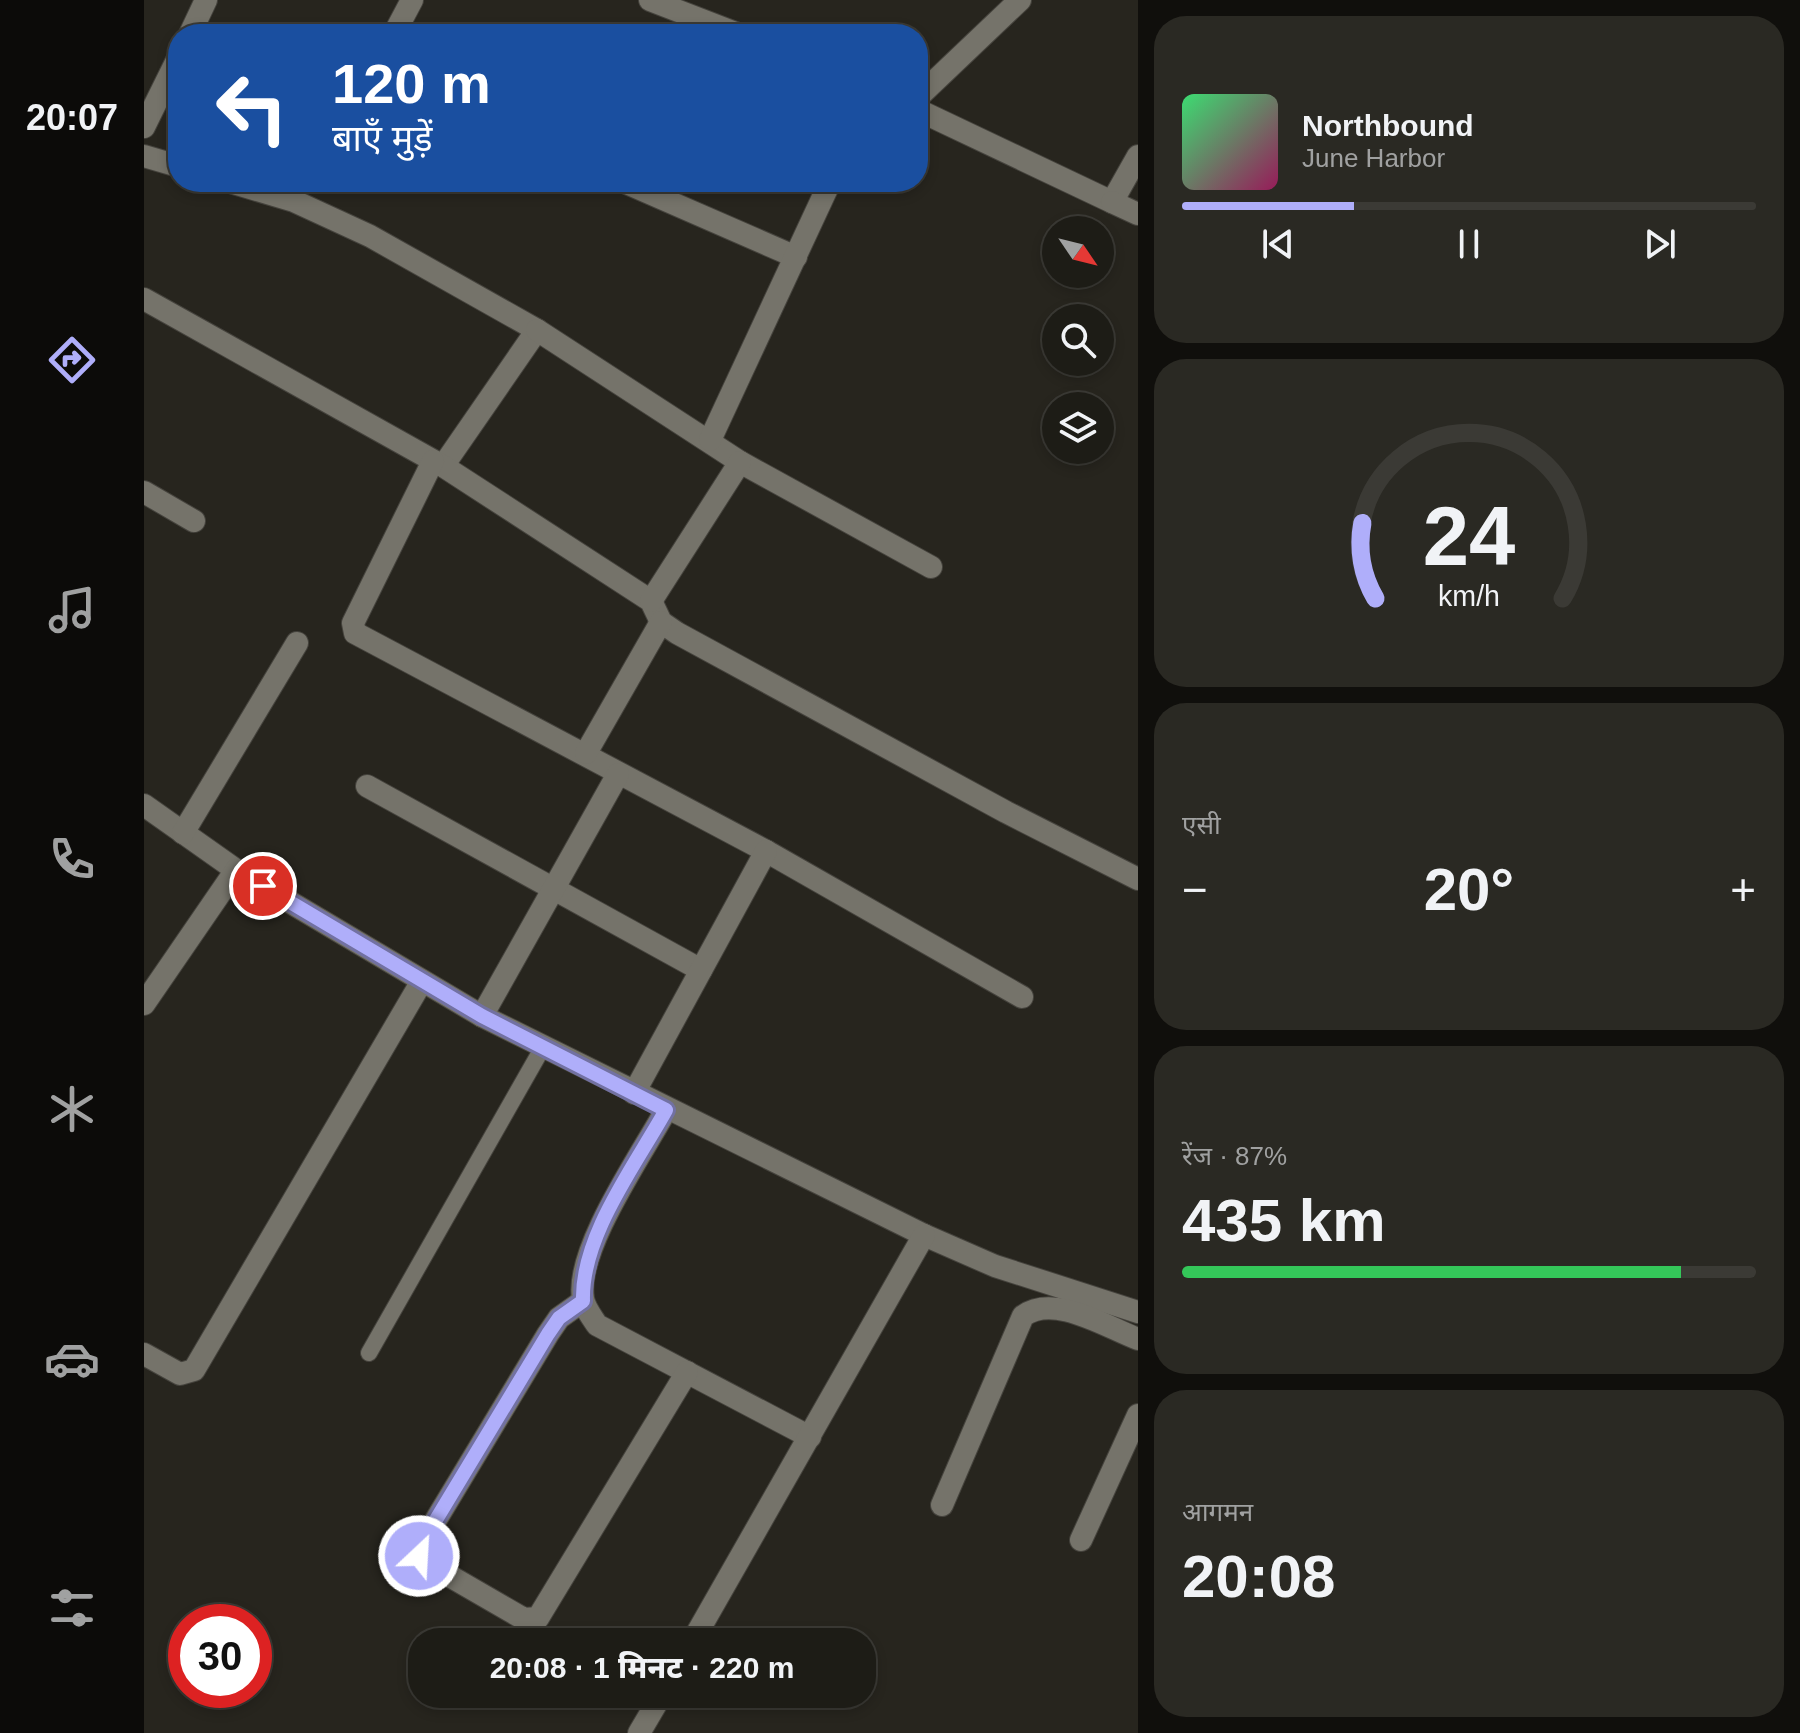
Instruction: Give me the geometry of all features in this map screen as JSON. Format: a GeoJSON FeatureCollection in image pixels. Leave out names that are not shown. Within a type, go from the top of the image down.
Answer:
{"type":"FeatureCollection","features":[{"type":"Feature","properties":{"kind":"street"},"geometry":{"type":"LineString","coordinates":[[195,24],[206,0]]}},
{"type":"Feature","properties":{"kind":"street"},"geometry":{"type":"LineString","coordinates":[[399,24],[412,0]]}},
{"type":"Feature","properties":{"kind":"street"},"geometry":{"type":"LineString","coordinates":[[650,0],[712,24]]}},
{"type":"Feature","properties":{"kind":"street"},"geometry":{"type":"LineString","coordinates":[[928,87],[1020,0]]}},
{"type":"Feature","properties":{"kind":"street"},"geometry":{"type":"LineString","coordinates":[[144,127],[168,78]]}},
{"type":"Feature","properties":{"kind":"street"},"geometry":{"type":"LineString","coordinates":[[928,115],[1138,214]]}},
{"type":"Feature","properties":{"kind":"street"},"geometry":{"type":"LineString","coordinates":[[144,156],[168,163]]}},
{"type":"Feature","properties":{"kind":"street"},"geometry":{"type":"LineString","coordinates":[[1112,202],[1138,156]]}},
{"type":"Feature","properties":{"kind":"street"},"geometry":{"type":"LineString","coordinates":[[267,192],[370,236],[537,330],[740,462],[931,567]]}},
{"type":"Feature","properties":{"kind":"street"},"geometry":{"type":"LineString","coordinates":[[647,192],[796,257]]}},
{"type":"Feature","properties":{"kind":"street"},"geometry":{"type":"LineString","coordinates":[[710,440],[825,192]]}},
{"type":"Feature","properties":{"kind":"street"},"geometry":{"type":"LineString","coordinates":[[144,299],[438,464],[651,601],[661,622],[927,770],[1138,879]]}},
{"type":"Feature","properties":{"kind":"street"},"geometry":{"type":"LineString","coordinates":[[537,330],[438,464],[352,629],[766,851],[1022,997]]}},
{"type":"Feature","properties":{"kind":"street"},"geometry":{"type":"LineString","coordinates":[[651,601],[740,462]]}},
{"type":"Feature","properties":{"kind":"street"},"geometry":{"type":"LineString","coordinates":[[144,492],[194,521]]}},
{"type":"Feature","properties":{"kind":"street"},"geometry":{"type":"LineString","coordinates":[[586,753],[661,622]]}},
{"type":"Feature","properties":{"kind":"street"},"geometry":{"type":"LineString","coordinates":[[183,833],[297,643]]}},
{"type":"Feature","properties":{"kind":"street"},"geometry":{"type":"LineString","coordinates":[[482,1016],[618,774]]}},
{"type":"Feature","properties":{"kind":"street"},"geometry":{"type":"LineString","coordinates":[[367,786],[701,970]]}},
{"type":"Feature","properties":{"kind":"street"},"geometry":{"type":"LineString","coordinates":[[144,805],[236,870],[422,981],[482,1016],[666,1110],[806,1174],[924,1235],[995,1266],[1138,1312]]}},
{"type":"Feature","properties":{"kind":"street"},"geometry":{"type":"LineString","coordinates":[[634,1093],[766,851]]}},
{"type":"Feature","properties":{"kind":"street"},"geometry":{"type":"LineString","coordinates":[[144,1004],[236,870]]}},
{"type":"Feature","properties":{"kind":"street"},"geometry":{"type":"LineString","coordinates":[[144,1354],[180,1374],[194,1370],[422,981]]}},
{"type":"Feature","properties":{"kind":"street"},"geometry":{"type":"LineString","coordinates":[[666,1110],[590,1246],[582,1275],[583,1301],[597,1325],[810,1437]]}},
{"type":"Feature","properties":{"kind":"street"},"geometry":{"type":"LineString","coordinates":[[700,1628],[924,1235]]}},
{"type":"Feature","properties":{"kind":"street"},"geometry":{"type":"LineString","coordinates":[[583,1301],[559,1318],[548,1334],[425,1538],[419,1556],[422,1560],[524,1619],[538,1618],[687,1372]]}},
{"type":"Feature","properties":{"kind":"street"},"geometry":{"type":"LineString","coordinates":[[942,1505],[1023,1316],[1034,1308],[1054,1307],[1138,1339]]}},
{"type":"Feature","properties":{"kind":"street"},"geometry":{"type":"LineString","coordinates":[[1081,1540],[1138,1415]]}},
{"type":"Feature","properties":{"kind":"street"},"geometry":{"type":"LineString","coordinates":[[639,1733],[654,1708]]}},
{"type":"Feature","properties":{"kind":"lane"},"geometry":{"type":"LineString","coordinates":[[369,1353],[543,1047]]}},
{"type":"Feature","properties":{"kind":"route"},"geometry":{"type":"LineString","coordinates":[[263,886],[482,1016],[666,1110],[590,1246],[582,1275],[583,1301],[559,1318],[548,1334],[425,1538],[419,1556]]}}]}
